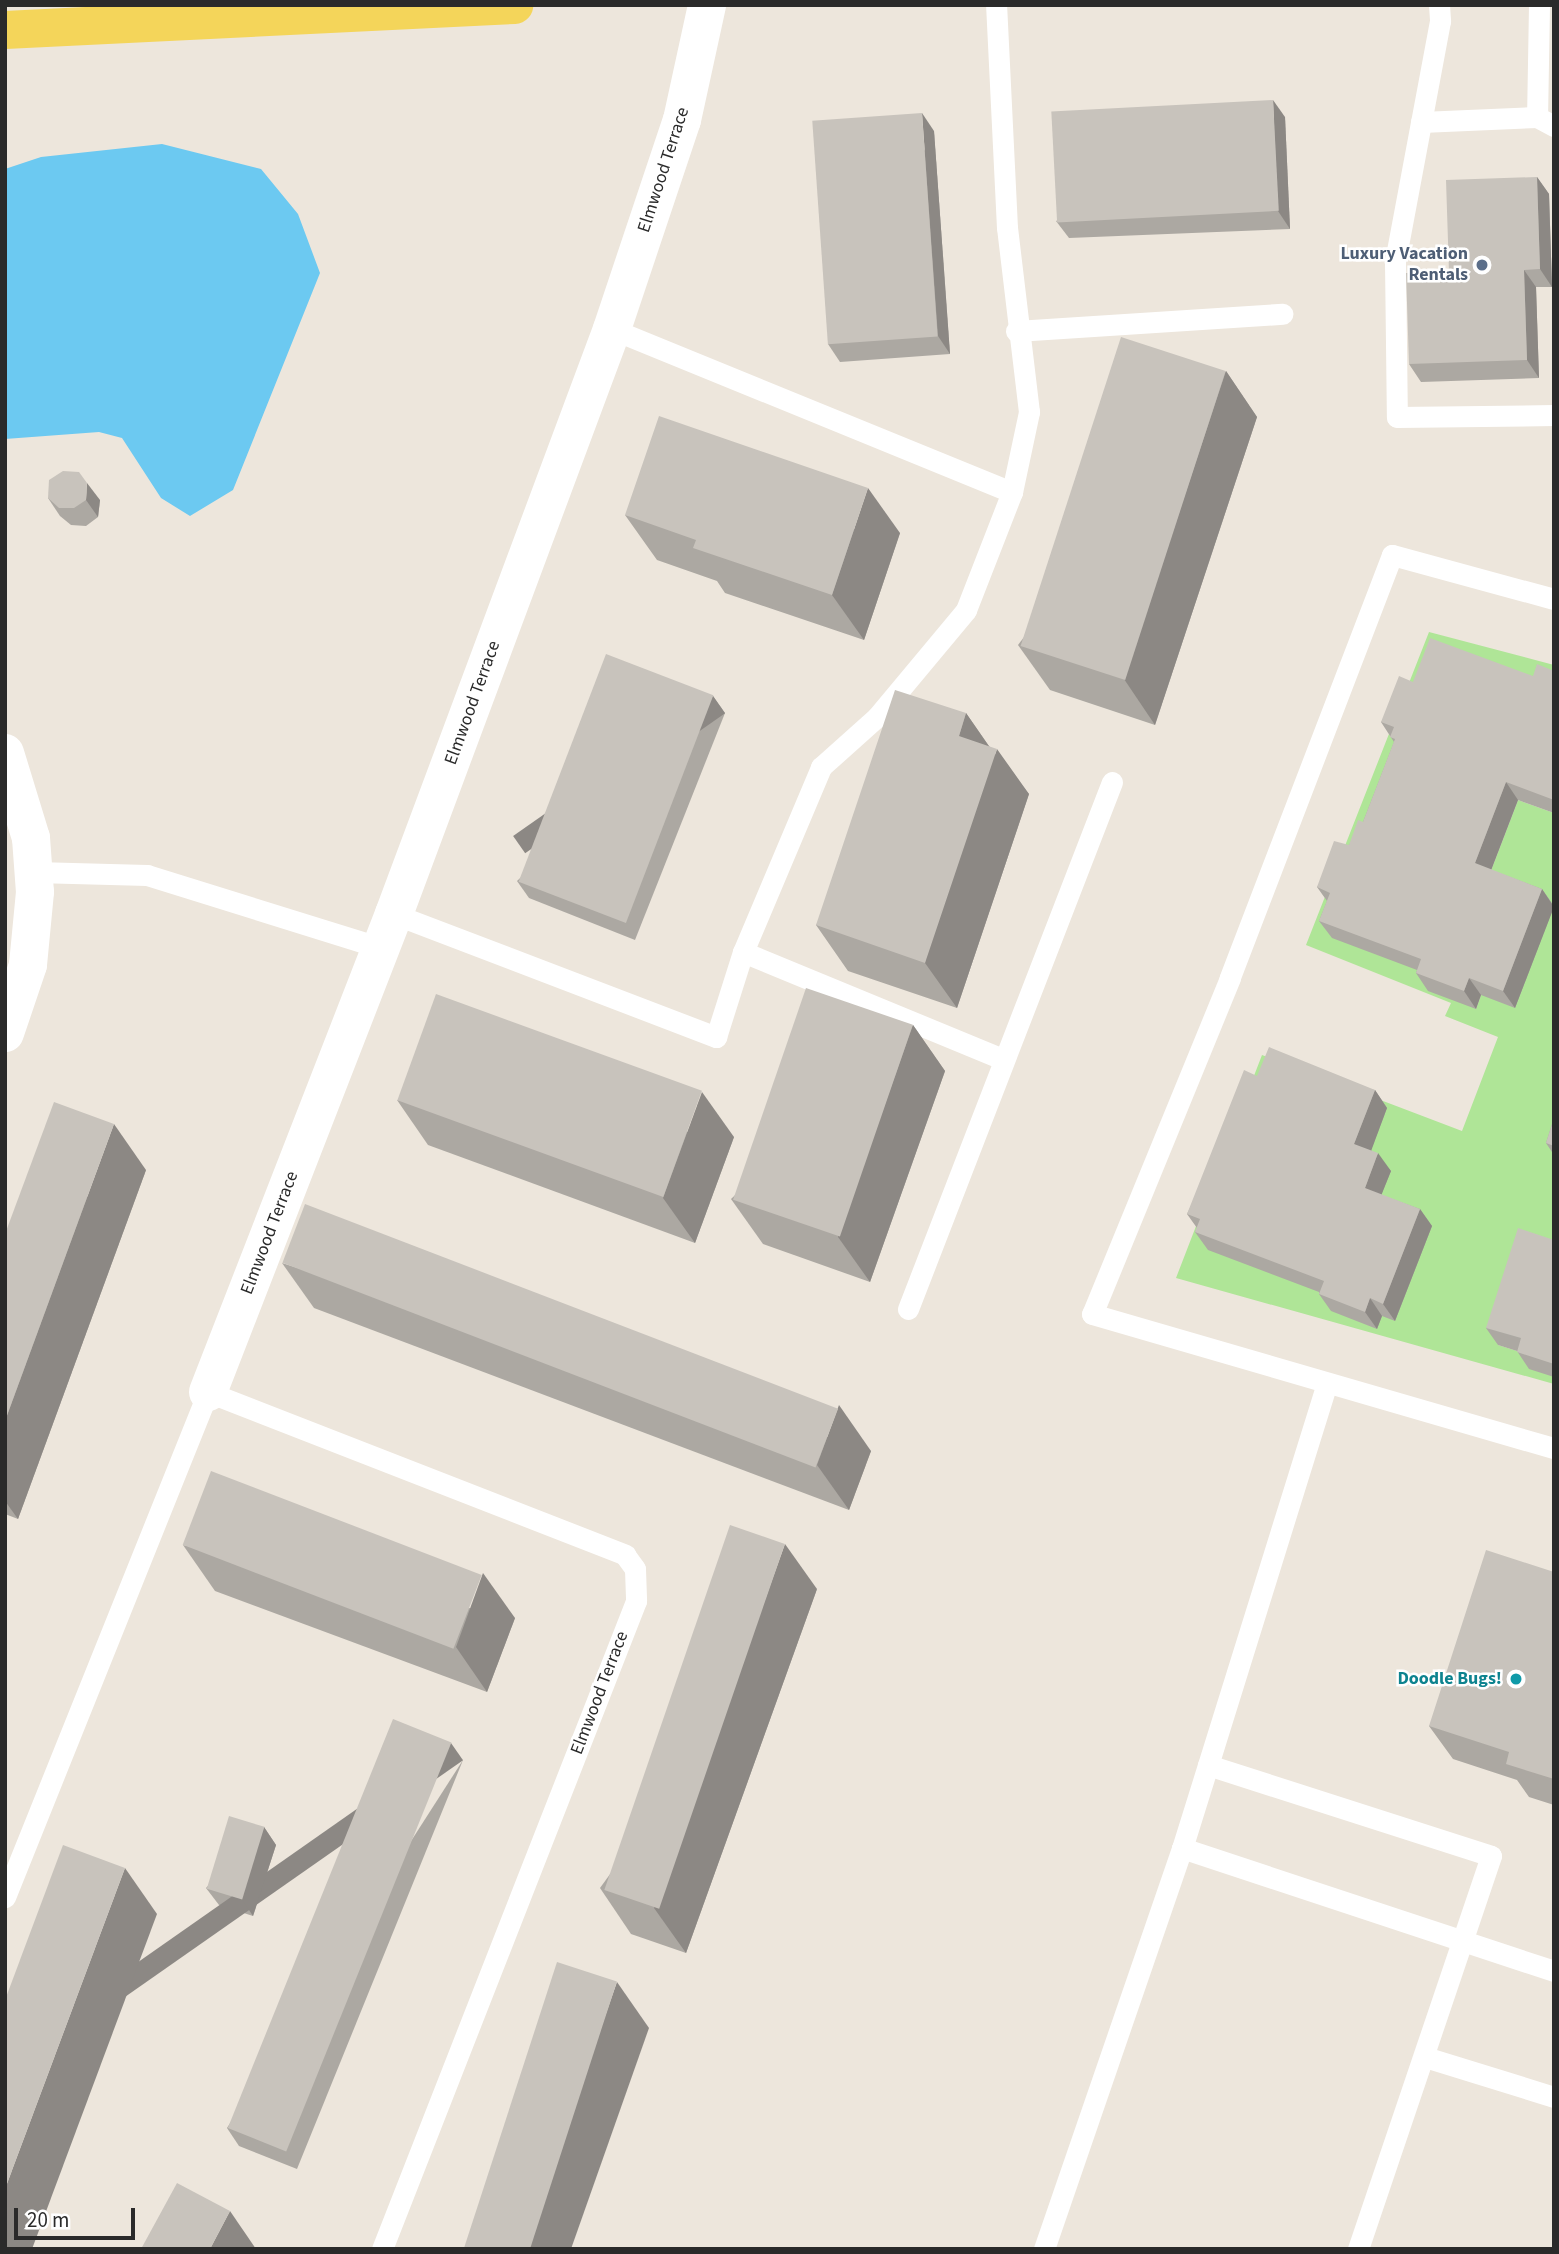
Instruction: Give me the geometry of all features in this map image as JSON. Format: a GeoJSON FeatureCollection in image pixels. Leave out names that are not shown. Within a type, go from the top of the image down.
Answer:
{"type":"FeatureCollection","features":[{"type":"Feature","properties":{"kind":"main road"},"geometry":{"type":"LineString","coordinates":[[5,30],[162,13],[514,5]]}},
{"type":"Feature","properties":{"kind":"street","name":"Elmwood Terrace"},"geometry":{"type":"LineString","coordinates":[[208,1392],[387,931],[612,329],[682,120],[707,5]]}},
{"type":"Feature","properties":{"kind":"street"},"geometry":{"type":"LineString","coordinates":[[5,753],[22,795],[35,872],[28,965],[5,1032]]}},
{"type":"Feature","properties":{"kind":"lane"},"geometry":{"type":"LineString","coordinates":[[35,872],[147,875],[387,931],[716,1037],[743,952],[821,767],[877,717],[966,610],[1012,492],[1028,412],[1016,331],[996,5]]}},
{"type":"Feature","properties":{"kind":"lane"},"geometry":{"type":"LineString","coordinates":[[1439,5],[1395,262],[1397,417],[1554,415]]}},
{"type":"Feature","properties":{"kind":"lane"},"geometry":{"type":"LineString","coordinates":[[1421,122],[1545,122],[1539,5]]}},
{"type":"Feature","properties":{"kind":"lane"},"geometry":{"type":"LineString","coordinates":[[1016,331],[1282,314]]}},
{"type":"Feature","properties":{"kind":"lane"},"geometry":{"type":"LineString","coordinates":[[612,329],[1012,492]]}},
{"type":"Feature","properties":{"kind":"lane"},"geometry":{"type":"LineString","coordinates":[[1554,599],[1392,555],[1230,978],[1093,1314],[1554,1448]]}},
{"type":"Feature","properties":{"kind":"lane"},"geometry":{"type":"LineString","coordinates":[[908,1309],[1002,1059],[1112,782]]}},
{"type":"Feature","properties":{"kind":"lane"},"geometry":{"type":"LineString","coordinates":[[743,952],[1002,1059]]}},
{"type":"Feature","properties":{"kind":"lane"},"geometry":{"type":"LineString","coordinates":[[1044,2249],[1182,1848],[1327,1383]]}},
{"type":"Feature","properties":{"kind":"lane","name":"Elmwood Terrace"},"geometry":{"type":"LineString","coordinates":[[5,1897],[208,1392],[604,1543],[625,1555],[637,1576],[636,1601],[382,2249]]}},
{"type":"Feature","properties":{"kind":"lane"},"geometry":{"type":"LineString","coordinates":[[1208,1765],[1491,1856],[1425,2057],[1357,2249]]}},
{"type":"Feature","properties":{"kind":"lane"},"geometry":{"type":"LineString","coordinates":[[1182,1848],[1554,1971]]}},
{"type":"Feature","properties":{"kind":"lane"},"geometry":{"type":"LineString","coordinates":[[1425,2057],[1554,2097]]}},
{"type":"Feature","properties":{"kind":"green space"},"geometry":{"type":"Polygon","coordinates":[[[1429,632],[1554,665],[1554,683],[1433,977],[1476,1009],[1481,995],[1554,907],[1554,1253],[1498,1345],[1533,1356],[1554,1377],[1554,1384],[1176,1278],[1262,1055],[1462,1131],[1498,1037],[1445,1016],[1451,1003],[1306,945],[1429,632]]]}},
{"type":"Feature","properties":{"kind":"green space"},"geometry":{"type":"Polygon","coordinates":[[[1518,800],[1554,813],[1554,906],[1487,881],[1518,800]]]}},
{"type":"Feature","properties":{"kind":"water"},"geometry":{"type":"Polygon","coordinates":[[[162,144],[261,169],[298,214],[320,273],[233,490],[190,516],[161,498],[122,438],[99,432],[5,439],[5,169],[41,157],[162,144]]]}},
{"type":"Feature","properties":{"kind":"building"},"geometry":{"type":"Polygon","coordinates":[[[1273,100],[1279,211],[1057,222],[1051,112],[1273,100]]]}},
{"type":"Feature","properties":{"kind":"building"},"geometry":{"type":"Polygon","coordinates":[[[922,113],[938,336],[828,344],[812,121],[922,113]]]}},
{"type":"Feature","properties":{"kind":"building"},"geometry":{"type":"Polygon","coordinates":[[[1537,177],[1540,269],[1524,270],[1527,360],[1409,364],[1406,273],[1449,272],[1446,180],[1537,177]]]}},
{"type":"Feature","properties":{"kind":"building"},"geometry":{"type":"Polygon","coordinates":[[[1121,337],[1226,371],[1125,680],[1021,646],[1121,337]]]}},
{"type":"Feature","properties":{"kind":"building"},"geometry":{"type":"Polygon","coordinates":[[[659,416],[868,488],[832,595],[693,548],[696,540],[625,515],[659,416]]]}},
{"type":"Feature","properties":{"kind":"building"},"geometry":{"type":"Polygon","coordinates":[[[63,471],[79,472],[87,483],[86,500],[74,508],[59,508],[48,498],[49,480],[63,471]]]}},
{"type":"Feature","properties":{"kind":"building"},"geometry":{"type":"Polygon","coordinates":[[[1430,638],[1533,676],[1537,664],[1554,671],[1554,800],[1506,782],[1475,863],[1542,889],[1503,991],[1469,978],[1464,991],[1416,973],[1421,959],[1319,921],[1330,893],[1317,887],[1334,841],[1349,845],[1358,820],[1363,822],[1395,739],[1390,737],[1394,727],[1381,722],[1399,676],[1413,682],[1430,638]]]}},
{"type":"Feature","properties":{"kind":"building"},"geometry":{"type":"Polygon","coordinates":[[[606,654],[713,695],[626,923],[519,882],[606,654]]]}},
{"type":"Feature","properties":{"kind":"building"},"geometry":{"type":"Polygon","coordinates":[[[895,690],[966,713],[959,736],[997,749],[925,963],[816,925],[895,690]]]}},
{"type":"Feature","properties":{"kind":"building"},"geometry":{"type":"Polygon","coordinates":[[[806,988],[913,1025],[840,1237],[733,1200],[806,988]]]}},
{"type":"Feature","properties":{"kind":"building"},"geometry":{"type":"Polygon","coordinates":[[[436,994],[702,1091],[663,1197],[397,1100],[436,994]]]}},
{"type":"Feature","properties":{"kind":"building"},"geometry":{"type":"Polygon","coordinates":[[[1269,1047],[1375,1090],[1354,1144],[1378,1153],[1365,1188],[1420,1209],[1383,1304],[1370,1298],[1365,1312],[1319,1294],[1324,1281],[1195,1232],[1200,1219],[1187,1214],[1244,1070],[1257,1076],[1269,1047]]]}},
{"type":"Feature","properties":{"kind":"building"},"geometry":{"type":"Polygon","coordinates":[[[54,1102],[114,1124],[5,1421],[5,1234],[54,1102]]]}},
{"type":"Feature","properties":{"kind":"building"},"geometry":{"type":"Polygon","coordinates":[[[1554,1118],[1554,1146],[1546,1143],[1554,1118]]]}},
{"type":"Feature","properties":{"kind":"building"},"geometry":{"type":"Polygon","coordinates":[[[305,1204],[838,1409],[815,1467],[282,1263],[305,1204]]]}},
{"type":"Feature","properties":{"kind":"building"},"geometry":{"type":"Polygon","coordinates":[[[1518,1228],[1554,1240],[1554,1364],[1517,1352],[1521,1338],[1486,1328],[1518,1228]]]}},
{"type":"Feature","properties":{"kind":"building"},"geometry":{"type":"Polygon","coordinates":[[[211,1471],[482,1575],[453,1649],[183,1545],[211,1471]]]}},
{"type":"Feature","properties":{"kind":"building"},"geometry":{"type":"Polygon","coordinates":[[[730,1525],[785,1544],[659,1909],[604,1890],[730,1525]]]}},
{"type":"Feature","properties":{"kind":"building","name":"Doodle Bugs!"},"geometry":{"type":"Polygon","coordinates":[[[1486,1550],[1554,1572],[1554,1779],[1506,1764],[1509,1752],[1429,1726],[1486,1550]]]}},
{"type":"Feature","properties":{"kind":"building"},"geometry":{"type":"Polygon","coordinates":[[[393,1719],[451,1743],[286,2151],[228,2128],[393,1719]]]}},
{"type":"Feature","properties":{"kind":"building"},"geometry":{"type":"Polygon","coordinates":[[[229,1816],[264,1827],[242,1899],[207,1889],[229,1816]]]}},
{"type":"Feature","properties":{"kind":"building"},"geometry":{"type":"Polygon","coordinates":[[[63,1845],[125,1868],[5,2189],[5,2000],[63,1845]]]}},
{"type":"Feature","properties":{"kind":"building"},"geometry":{"type":"Polygon","coordinates":[[[557,1962],[617,1981],[530,2249],[464,2249],[557,1962]]]}},
{"type":"Feature","properties":{"kind":"building"},"geometry":{"type":"Polygon","coordinates":[[[177,2183],[230,2211],[210,2249],[141,2249],[177,2183]]]}},
{"type":"Feature","properties":{"kind":"place","name":"Luxury Vacation Rentals"},"geometry":{"type":"Point","coordinates":[1482,265]}},
{"type":"Feature","properties":{"kind":"place","name":"Doodle Bugs!"},"geometry":{"type":"Point","coordinates":[1516,1679]}}]}
